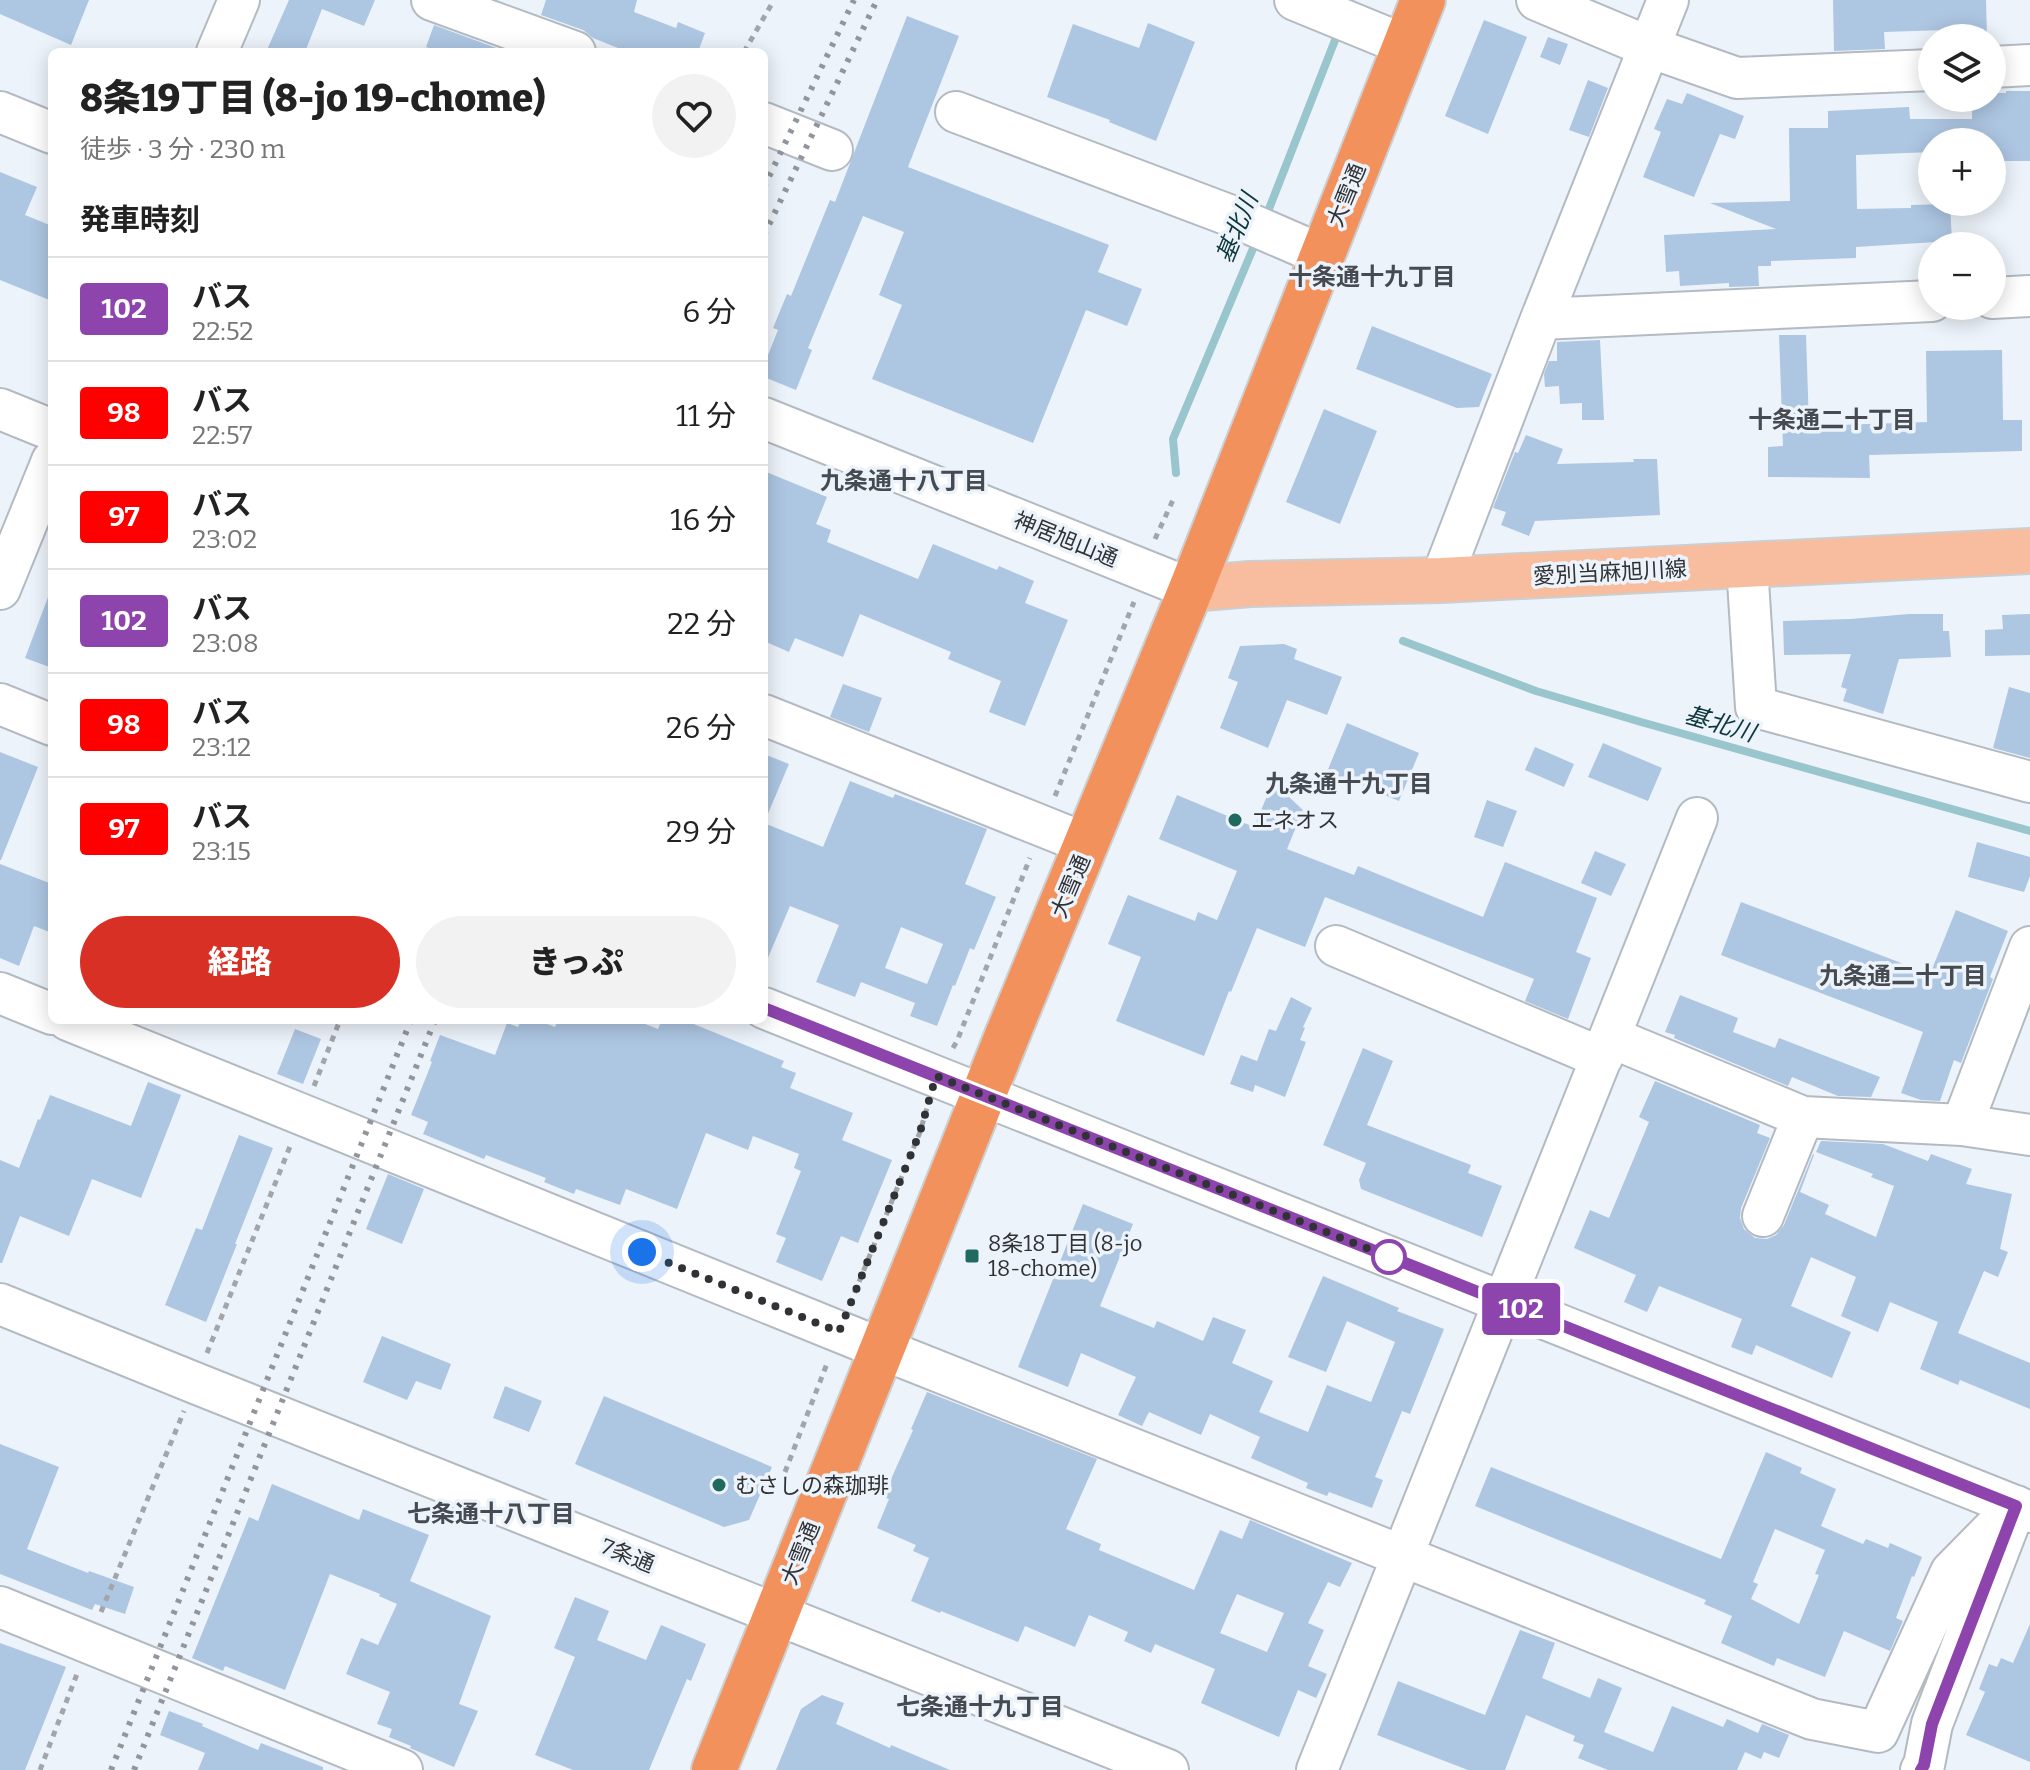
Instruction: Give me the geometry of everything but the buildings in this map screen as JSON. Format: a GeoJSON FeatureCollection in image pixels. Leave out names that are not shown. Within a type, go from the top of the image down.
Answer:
{"type":"FeatureCollection","features":[{"type":"Feature","properties":{"kind":"highway","name":"大雪通"},"geometry":{"type":"LineString","coordinates":[[714,1770],[1191,589],[1423,0]]}},
{"type":"Feature","properties":{"kind":"main road","name":"愛別当麻旭川線"},"geometry":{"type":"LineString","coordinates":[[1191,589],[2030,551]]}},
{"type":"Feature","properties":{"kind":"street"},"geometry":{"type":"LineString","coordinates":[[219,48],[239,0]]}},
{"type":"Feature","properties":{"kind":"street"},"geometry":{"type":"LineString","coordinates":[[432,0],[564,48]]}},
{"type":"Feature","properties":{"kind":"street"},"geometry":{"type":"LineString","coordinates":[[1537,0],[1649,47],[1737,78],[1918,71]]}},
{"type":"Feature","properties":{"kind":"street"},"geometry":{"type":"LineString","coordinates":[[1441,580],[1668,0]]}},
{"type":"Feature","properties":{"kind":"street"},"geometry":{"type":"LineString","coordinates":[[1305,4],[1405,45]]}},
{"type":"Feature","properties":{"kind":"street"},"geometry":{"type":"LineString","coordinates":[[2006,66],[2030,65]]}},
{"type":"Feature","properties":{"kind":"street"},"geometry":{"type":"LineString","coordinates":[[0,112],[48,131]]}},
{"type":"Feature","properties":{"kind":"street"},"geometry":{"type":"LineString","coordinates":[[956,112],[1275,233],[1322,255]]}},
{"type":"Feature","properties":{"kind":"street"},"geometry":{"type":"LineString","coordinates":[[768,125],[832,150]]}},
{"type":"Feature","properties":{"kind":"street"},"geometry":{"type":"LineString","coordinates":[[2006,297],[2030,296]]}},
{"type":"Feature","properties":{"kind":"street"},"geometry":{"type":"LineString","coordinates":[[1541,319],[1918,302]]}},
{"type":"Feature","properties":{"kind":"street"},"geometry":{"type":"LineString","coordinates":[[0,409],[48,428]]}},
{"type":"Feature","properties":{"kind":"street","name":"神居旭山通"},"geometry":{"type":"LineString","coordinates":[[768,420],[1191,589]]}},
{"type":"Feature","properties":{"kind":"street"},"geometry":{"type":"LineString","coordinates":[[0,589],[48,471]]}},
{"type":"Feature","properties":{"kind":"street"},"geometry":{"type":"LineString","coordinates":[[1747,565],[1756,707],[2030,782]]}},
{"type":"Feature","properties":{"kind":"street"},"geometry":{"type":"LineString","coordinates":[[0,704],[48,723]]}},
{"type":"Feature","properties":{"kind":"street"},"geometry":{"type":"LineString","coordinates":[[768,717],[1087,844]]}},
{"type":"Feature","properties":{"kind":"street"},"geometry":{"type":"LineString","coordinates":[[1317,1770],[1697,818]]}},
{"type":"Feature","properties":{"kind":"street"},"geometry":{"type":"LineString","coordinates":[[1336,946],[1606,1048],[1803,1117],[1962,1125],[2030,1135]]}},
{"type":"Feature","properties":{"kind":"street"},"geometry":{"type":"LineString","coordinates":[[1962,1125],[2030,947]]}},
{"type":"Feature","properties":{"kind":"street"},"geometry":{"type":"LineString","coordinates":[[0,993],[48,1012]]}},
{"type":"Feature","properties":{"kind":"street"},"geometry":{"type":"LineString","coordinates":[[768,1010],[2023,1509]]}},
{"type":"Feature","properties":{"kind":"street"},"geometry":{"type":"LineString","coordinates":[[78,1024],[839,1332],[1812,1719],[1878,1732],[1951,1572],[2023,1509]]}},
{"type":"Feature","properties":{"kind":"street"},"geometry":{"type":"LineString","coordinates":[[1763,1216],[1803,1117]]}},
{"type":"Feature","properties":{"kind":"street","name":"7条通"},"geometry":{"type":"LineString","coordinates":[[0,1304],[1168,1770]]}},
{"type":"Feature","properties":{"kind":"street"},"geometry":{"type":"LineString","coordinates":[[1927,1768],[1932,1724],[2023,1509]]}},
{"type":"Feature","properties":{"kind":"street"},"geometry":{"type":"LineString","coordinates":[[0,1607],[402,1770]]}},
{"type":"Feature","properties":{"kind":"path"},"geometry":{"type":"LineString","coordinates":[[746,48],[774,0]]}},
{"type":"Feature","properties":{"kind":"path"},"geometry":{"type":"LineString","coordinates":[[785,1472],[920,1132],[936,1076],[957,1041],[1146,571],[1156,536],[1173,500]]}},
{"type":"Feature","properties":{"kind":"waterway","name":"基北川"},"geometry":{"type":"LineString","coordinates":[[1265,219],[1339,30]]}},
{"type":"Feature","properties":{"kind":"waterway","name":"基北川"},"geometry":{"type":"LineString","coordinates":[[1176,473],[1173,439],[1257,239]]}},
{"type":"Feature","properties":{"kind":"waterway","name":"基北川"},"geometry":{"type":"LineString","coordinates":[[1403,641],[1536,691],[2030,831]]}},
{"type":"Feature","properties":{"kind":"railway"},"geometry":{"type":"LineString","coordinates":[[768,179],[854,0]]}},
{"type":"Feature","properties":{"kind":"railway"},"geometry":{"type":"LineString","coordinates":[[768,227],[877,0]]}},
{"type":"Feature","properties":{"kind":"railway"},"geometry":{"type":"LineString","coordinates":[[111,1770],[409,1024]]}},
{"type":"Feature","properties":{"kind":"railway"},"geometry":{"type":"LineString","coordinates":[[134,1770],[433,1024]]}},
{"type":"Feature","properties":{"kind":"bus line","name":"102"},"geometry":{"type":"LineString","coordinates":[[768,1010],[2016,1506],[1932,1724],[1921,1770]]}},
{"type":"Feature","properties":{"kind":"place","name":"エネオス"},"geometry":{"type":"Point","coordinates":[1235,820]}},
{"type":"Feature","properties":{"kind":"place","name":"8条18丁目 (8-jo 18-chome)"},"geometry":{"type":"Point","coordinates":[972,1256]}},
{"type":"Feature","properties":{"kind":"place","name":"むさしの森珈琲"},"geometry":{"type":"Point","coordinates":[719,1485]}},
{"type":"Feature","properties":{"kind":"district","name":"十条通十九丁目"},"geometry":{"type":"Point","coordinates":[1372,277]}},
{"type":"Feature","properties":{"kind":"district","name":"十条通二十丁目"},"geometry":{"type":"Point","coordinates":[1832,420]}},
{"type":"Feature","properties":{"kind":"district","name":"九条通十八丁目"},"geometry":{"type":"Point","coordinates":[904,481]}},
{"type":"Feature","properties":{"kind":"district","name":"九条通十九丁目"},"geometry":{"type":"Point","coordinates":[1349,784]}},
{"type":"Feature","properties":{"kind":"district","name":"九条通二十丁目"},"geometry":{"type":"Point","coordinates":[1903,976]}},
{"type":"Feature","properties":{"kind":"district","name":"七条通十八丁目"},"geometry":{"type":"Point","coordinates":[491,1514]}},
{"type":"Feature","properties":{"kind":"district","name":"七条通十九丁目"},"geometry":{"type":"Point","coordinates":[980,1707]}},
{"type":"Feature","properties":{"kind":"route"},"geometry":{"type":"LineString","coordinates":[[642,1252],[839,1332],[920,1132],[936,1076],[1389,1257]]}}]}
